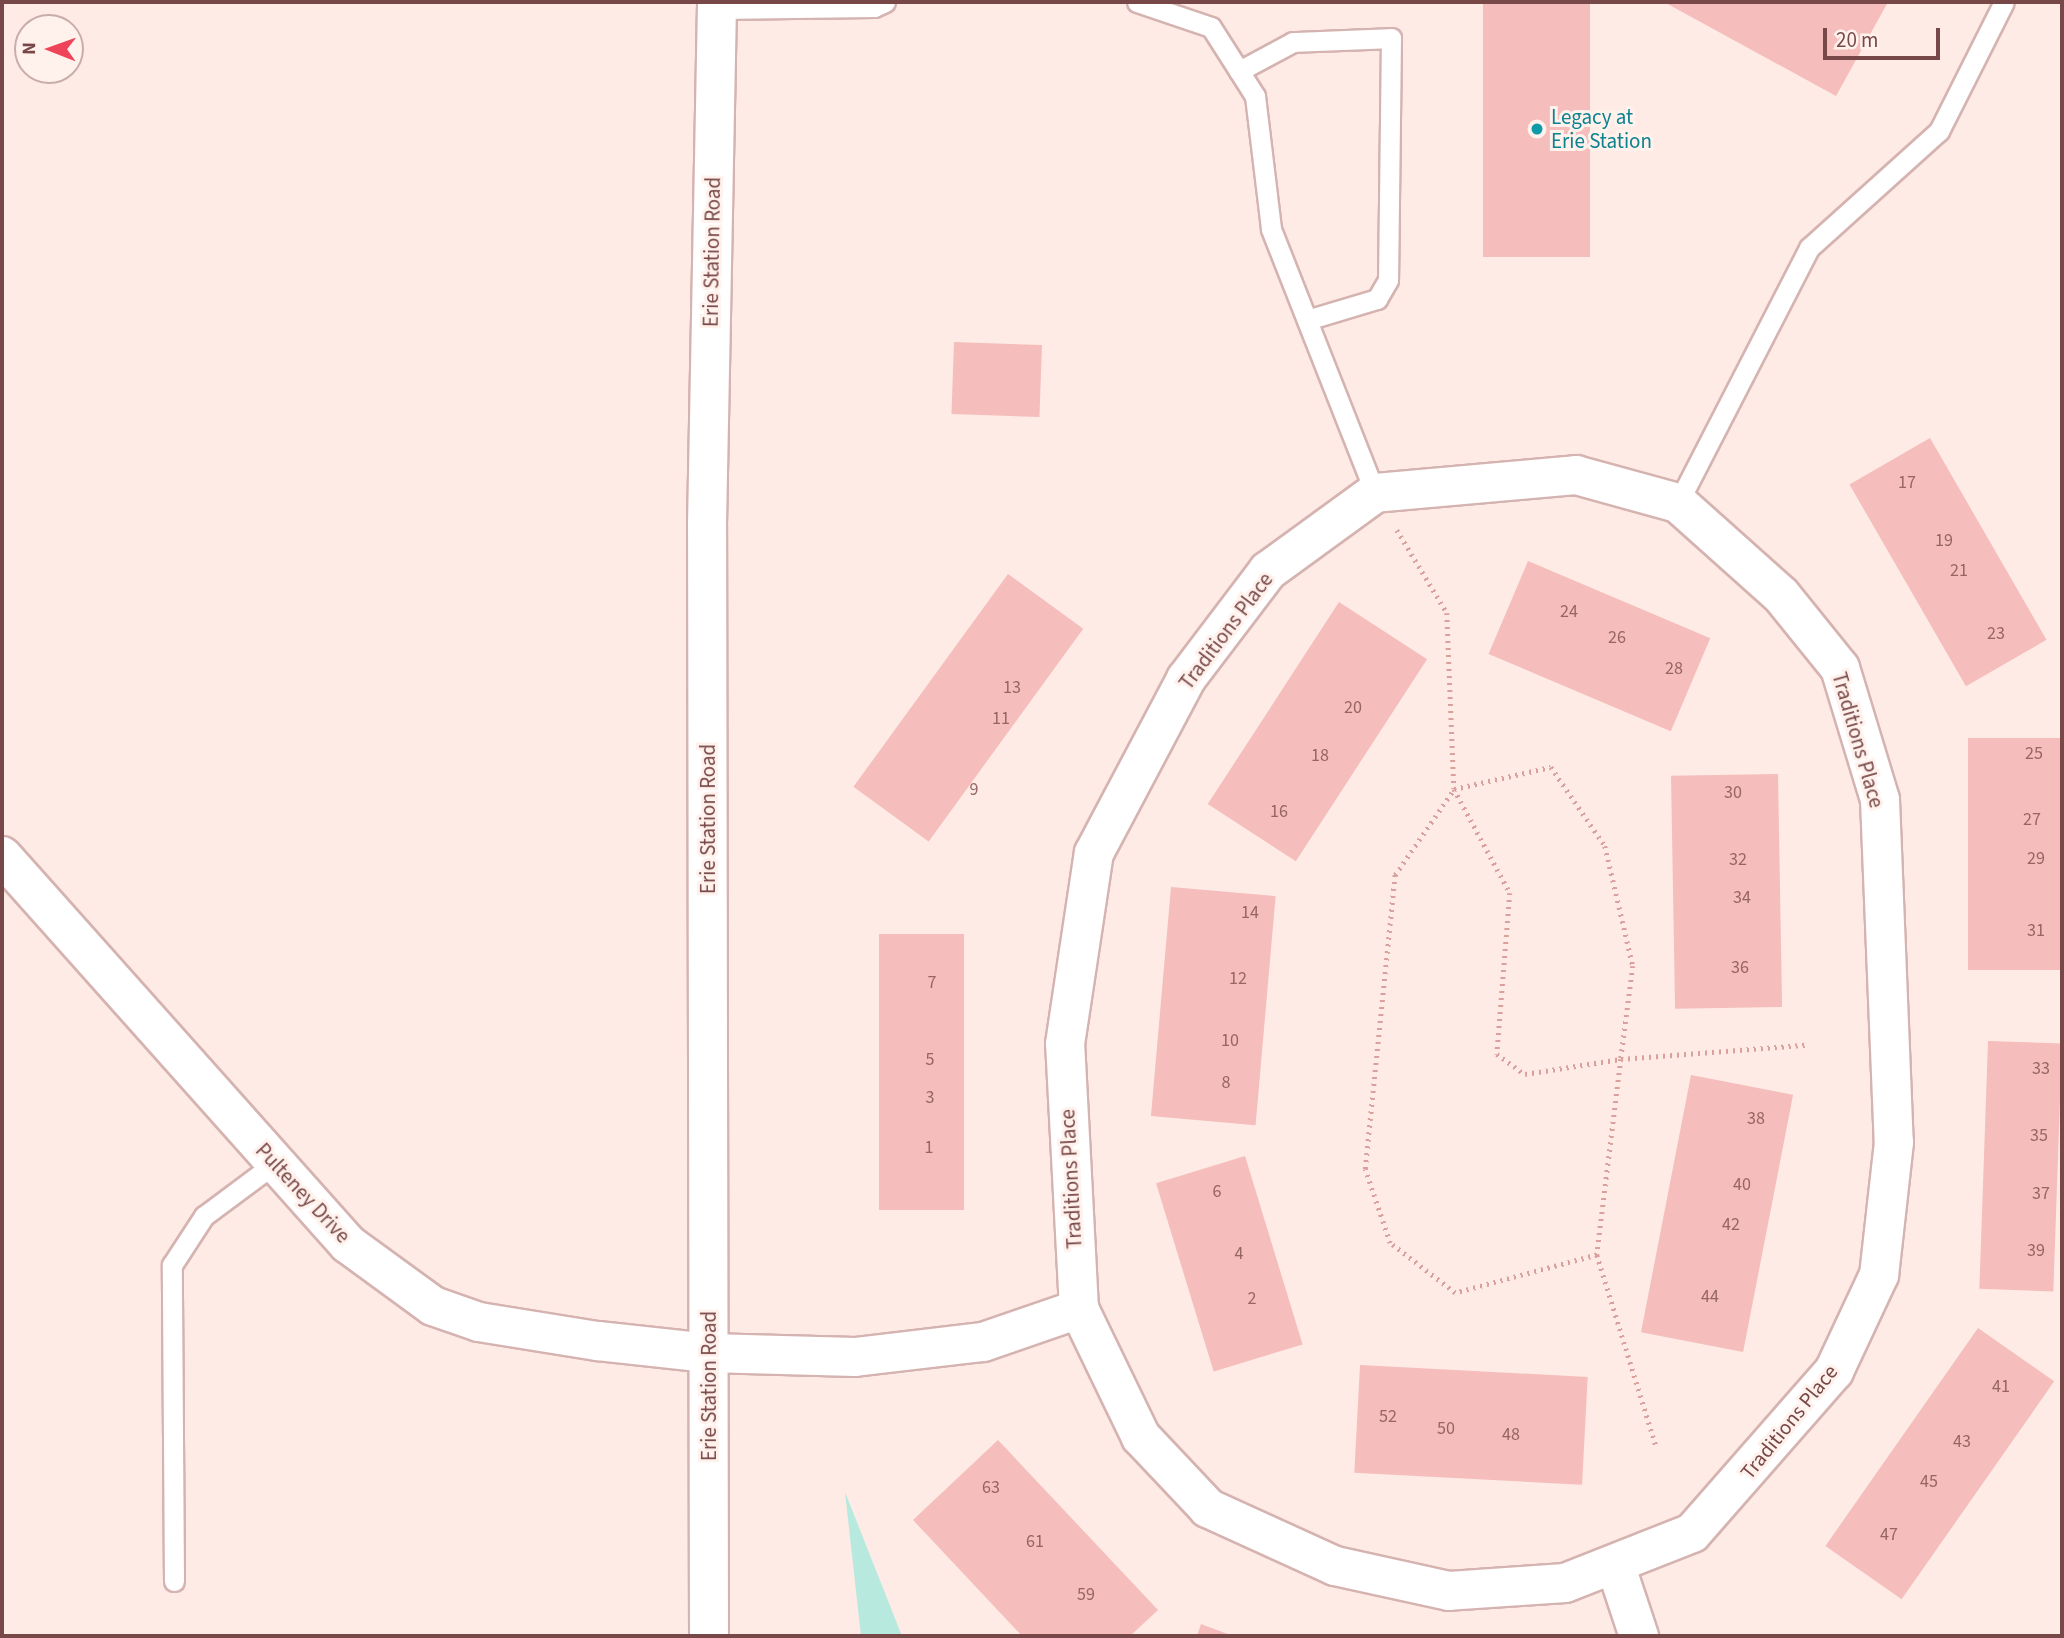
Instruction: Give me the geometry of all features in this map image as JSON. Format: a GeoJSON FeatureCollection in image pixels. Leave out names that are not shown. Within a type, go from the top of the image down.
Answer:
{"type":"FeatureCollection","features":[{"type":"Feature","properties":{"kind":"street","name":"Erie Station Road"},"geometry":{"type":"LineString","coordinates":[[709,1636],[707,525],[716,6]]}},
{"type":"Feature","properties":{"kind":"street","name":"Traditions Place"},"geometry":{"type":"LineString","coordinates":[[1576,475],[1678,503],[1781,596],[1840,668],[1880,800],[1894,1142],[1880,1275],[1834,1371],[1692,1533],[1565,1584],[1449,1591],[1335,1566],[1208,1507],[1141,1437],[1079,1309],[1065,1044],[1094,853],[1186,679],[1268,571],[1375,493],[1576,475]]}},
{"type":"Feature","properties":{"kind":"street","name":"Pulteney Drive"},"geometry":{"type":"LineString","coordinates":[[2,856],[348,1244],[433,1306],[527,1331],[708,1353],[881,1354],[983,1342],[1079,1309]]}},
{"type":"Feature","properties":{"kind":"street"},"geometry":{"type":"LineString","coordinates":[[1615,1564],[1639,1636]]}},
{"type":"Feature","properties":{"kind":"lane"},"geometry":{"type":"LineString","coordinates":[[716,6],[874,7],[885,2]]}},
{"type":"Feature","properties":{"kind":"lane"},"geometry":{"type":"LineString","coordinates":[[1137,2],[1212,27],[1255,96],[1271,229],[1375,493]]}},
{"type":"Feature","properties":{"kind":"lane"},"geometry":{"type":"LineString","coordinates":[[1678,503],[1810,248],[1939,131],[2004,2]]}},
{"type":"Feature","properties":{"kind":"lane"},"geometry":{"type":"LineString","coordinates":[[1239,71],[1293,42],[1391,38],[1388,280],[1377,299],[1307,320]]}},
{"type":"Feature","properties":{"kind":"lane"},"geometry":{"type":"LineString","coordinates":[[174,1581],[172,1265],[204,1216],[275,1164]]}},
{"type":"Feature","properties":{"kind":"path"},"geometry":{"type":"LineString","coordinates":[[1375,493],[1447,613],[1454,789],[1510,893],[1497,1054],[1525,1073],[1621,1059],[1805,1045]]}},
{"type":"Feature","properties":{"kind":"path"},"geometry":{"type":"LineString","coordinates":[[1597,1255],[1455,1293],[1390,1243],[1366,1169],[1395,875],[1454,789],[1551,767],[1605,846],[1633,967],[1597,1255],[1656,1446]]}},
{"type":"Feature","properties":{"kind":"water"},"geometry":{"type":"Polygon","coordinates":[[[845,1492],[902,1636],[861,1636],[845,1492]]]}},
{"type":"Feature","properties":{"kind":"building","name":"Legacy at Erie Station"},"geometry":{"type":"Polygon","coordinates":[[[1483,2],[1590,2],[1590,257],[1483,257],[1483,2]]]}},
{"type":"Feature","properties":{"kind":"building"},"geometry":{"type":"Polygon","coordinates":[[[1664,2],[1888,2],[1836,96],[1664,2]]]}},
{"type":"Feature","properties":{"kind":"building"},"geometry":{"type":"Polygon","coordinates":[[[954,342],[1042,345],[1039,417],[951,414],[954,342]]]}},
{"type":"Feature","properties":{"kind":"building"},"geometry":{"type":"Polygon","coordinates":[[[1930,438],[2046,640],[1966,686],[1849,484],[1930,438]]]}},
{"type":"Feature","properties":{"kind":"building"},"geometry":{"type":"Polygon","coordinates":[[[1528,561],[1710,638],[1671,731],[1489,654],[1528,561]]]}},
{"type":"Feature","properties":{"kind":"building"},"geometry":{"type":"Polygon","coordinates":[[[1008,574],[1083,629],[929,841],[853,787],[1008,574]]]}},
{"type":"Feature","properties":{"kind":"building"},"geometry":{"type":"Polygon","coordinates":[[[1339,602],[1427,659],[1296,861],[1208,804],[1339,602]]]}},
{"type":"Feature","properties":{"kind":"building"},"geometry":{"type":"Polygon","coordinates":[[[1968,738],[2062,738],[2062,970],[1968,970],[1968,738]]]}},
{"type":"Feature","properties":{"kind":"building"},"geometry":{"type":"Polygon","coordinates":[[[1778,774],[1782,1007],[1675,1009],[1671,776],[1778,774]]]}},
{"type":"Feature","properties":{"kind":"building"},"geometry":{"type":"Polygon","coordinates":[[[1171,887],[1276,896],[1256,1125],[1151,1116],[1171,887]]]}},
{"type":"Feature","properties":{"kind":"building"},"geometry":{"type":"Polygon","coordinates":[[[879,934],[964,934],[964,1210],[879,1210],[879,934]]]}},
{"type":"Feature","properties":{"kind":"building"},"geometry":{"type":"Polygon","coordinates":[[[1988,1041],[2062,1044],[2053,1291],[1979,1289],[1988,1041]]]}},
{"type":"Feature","properties":{"kind":"building"},"geometry":{"type":"Polygon","coordinates":[[[1691,1075],[1793,1095],[1743,1352],[1641,1332],[1691,1075]]]}},
{"type":"Feature","properties":{"kind":"building"},"geometry":{"type":"Polygon","coordinates":[[[1245,1156],[1303,1344],[1214,1372],[1156,1183],[1245,1156]]]}},
{"type":"Feature","properties":{"kind":"building"},"geometry":{"type":"Polygon","coordinates":[[[1978,1328],[2054,1381],[1902,1599],[1825,1546],[1978,1328]]]}},
{"type":"Feature","properties":{"kind":"building"},"geometry":{"type":"Polygon","coordinates":[[[1360,1365],[1588,1377],[1582,1485],[1354,1473],[1360,1365]]]}},
{"type":"Feature","properties":{"kind":"building"},"geometry":{"type":"Polygon","coordinates":[[[998,1440],[1158,1610],[1130,1636],[1022,1636],[913,1520],[998,1440]]]}},
{"type":"Feature","properties":{"kind":"building"},"geometry":{"type":"Polygon","coordinates":[[[1201,1624],[1233,1636],[1197,1636],[1201,1624]]]}},
{"type":"Feature","properties":{"kind":"place","name":"Legacy at Erie Station"},"geometry":{"type":"Point","coordinates":[1537,129]}}]}
